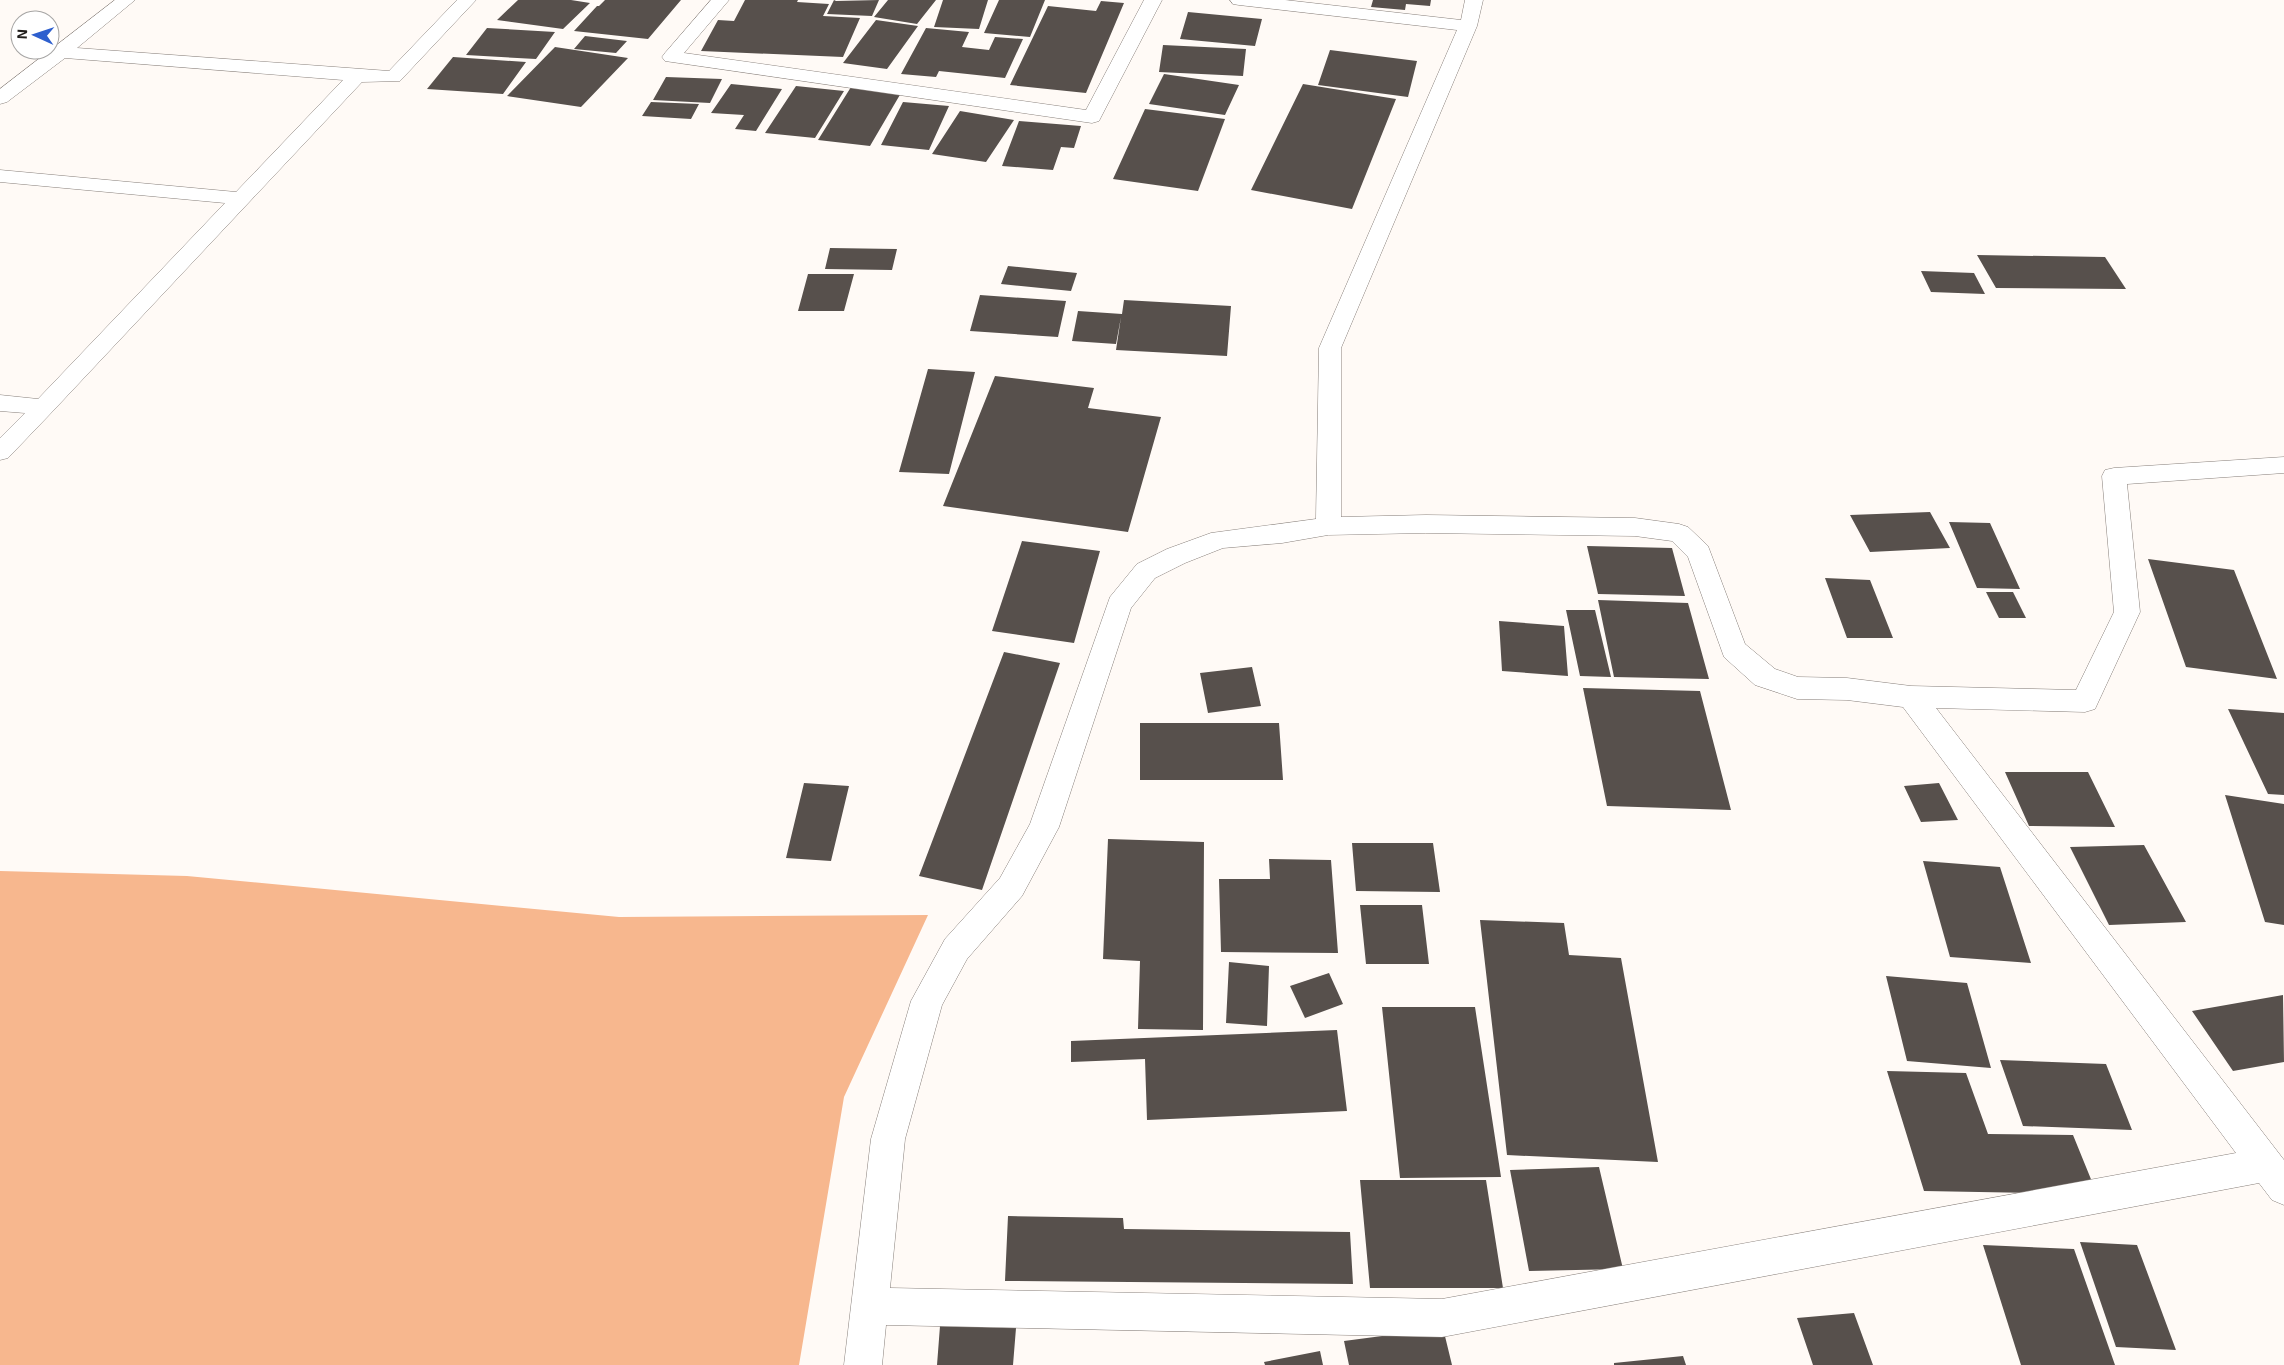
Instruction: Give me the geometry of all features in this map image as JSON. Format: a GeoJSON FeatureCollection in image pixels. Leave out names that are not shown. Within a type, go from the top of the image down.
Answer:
{"type":"FeatureCollection","features":[{"type":"Feature","properties":{"kind":"street"},"geometry":{"type":"LineString","coordinates":[[60,52],[126,0]]}},
{"type":"Feature","properties":{"kind":"street"},"geometry":{"type":"LineString","coordinates":[[60,52],[357,76],[394,77],[467,0]]}},
{"type":"Feature","properties":{"kind":"street"},"geometry":{"type":"LineString","coordinates":[[720,0],[671,57],[1092,117],[1153,0]]}},
{"type":"Feature","properties":{"kind":"street"},"geometry":{"type":"LineString","coordinates":[[1239,0],[1468,26]]}},
{"type":"Feature","properties":{"kind":"street"},"geometry":{"type":"LineString","coordinates":[[1328,526],[1330,348],[1468,26],[1474,0]]}},
{"type":"Feature","properties":{"kind":"street"},"geometry":{"type":"LineString","coordinates":[[0,98],[50,60]]}},
{"type":"Feature","properties":{"kind":"street"},"geometry":{"type":"LineString","coordinates":[[0,452],[357,76]]}},
{"type":"Feature","properties":{"kind":"street"},"geometry":{"type":"LineString","coordinates":[[0,176],[242,198]]}},
{"type":"Feature","properties":{"kind":"street"},"geometry":{"type":"LineString","coordinates":[[0,403],[44,407]]}},
{"type":"Feature","properties":{"kind":"street"},"geometry":{"type":"LineString","coordinates":[[863,1365],[888,1139],[927,1001],[956,949],[1011,888],[1044,828],[1119,604],[1146,571],[1176,556],[1220,539],[1282,534],[1328,526],[1426,524],[1635,527],[1680,533],[1699,554],[1734,650],[1765,677],[1797,688],[1847,689],[1911,697],[2085,702],[2127,612],[2114,476],[2284,465]]}},
{"type":"Feature","properties":{"kind":"street"},"geometry":{"type":"LineString","coordinates":[[870,1306],[1442,1318],[2275,1176],[1911,697]]}},
{"type":"Feature","properties":{"kind":"shaded area"},"geometry":{"type":"Polygon","coordinates":[[[0,871],[187,876],[619,917],[928,915],[844,1097],[799,1365],[0,1365],[0,871]]]}},
{"type":"Feature","properties":{"kind":"building"},"geometry":{"type":"Polygon","coordinates":[[[518,0],[571,0],[590,3],[563,29],[497,20],[518,0]]]}},
{"type":"Feature","properties":{"kind":"building"},"geometry":{"type":"Polygon","coordinates":[[[605,0],[681,0],[648,39],[574,31],[605,0]]]}},
{"type":"Feature","properties":{"kind":"building"},"geometry":{"type":"Polygon","coordinates":[[[745,0],[798,0],[797,2],[829,4],[823,16],[860,18],[843,57],[701,51],[718,20],[734,21],[745,0]]]}},
{"type":"Feature","properties":{"kind":"building"},"geometry":{"type":"Polygon","coordinates":[[[834,0],[879,0],[872,16],[827,14],[834,0]]]}},
{"type":"Feature","properties":{"kind":"building"},"geometry":{"type":"Polygon","coordinates":[[[888,0],[936,0],[917,24],[874,17],[888,0]]]}},
{"type":"Feature","properties":{"kind":"building"},"geometry":{"type":"Polygon","coordinates":[[[943,0],[988,0],[979,29],[934,27],[943,0]]]}},
{"type":"Feature","properties":{"kind":"building"},"geometry":{"type":"Polygon","coordinates":[[[999,0],[1045,0],[1030,37],[984,33],[999,0]]]}},
{"type":"Feature","properties":{"kind":"building"},"geometry":{"type":"Polygon","coordinates":[[[1373,0],[1431,0],[1430,6],[1406,4],[1405,10],[1371,7],[1373,0]]]}},
{"type":"Feature","properties":{"kind":"building"},"geometry":{"type":"Polygon","coordinates":[[[1101,1],[1124,3],[1086,93],[1010,85],[1048,6],[1096,11],[1101,1]]]}},
{"type":"Feature","properties":{"kind":"building"},"geometry":{"type":"Polygon","coordinates":[[[1188,12],[1262,19],[1255,46],[1180,39],[1188,12]]]}},
{"type":"Feature","properties":{"kind":"building"},"geometry":{"type":"Polygon","coordinates":[[[876,20],[918,26],[887,69],[843,63],[876,20]]]}},
{"type":"Feature","properties":{"kind":"building"},"geometry":{"type":"Polygon","coordinates":[[[487,28],[555,32],[536,59],[466,55],[487,28]]]}},
{"type":"Feature","properties":{"kind":"building"},"geometry":{"type":"Polygon","coordinates":[[[926,28],[969,32],[962,47],[989,50],[995,37],[1023,39],[1005,78],[939,71],[936,77],[901,74],[926,28]]]}},
{"type":"Feature","properties":{"kind":"building"},"geometry":{"type":"Polygon","coordinates":[[[585,36],[627,41],[616,53],[574,49],[585,36]]]}},
{"type":"Feature","properties":{"kind":"building"},"geometry":{"type":"Polygon","coordinates":[[[1163,45],[1246,49],[1243,76],[1159,72],[1163,45]]]}},
{"type":"Feature","properties":{"kind":"building"},"geometry":{"type":"Polygon","coordinates":[[[555,47],[628,58],[581,107],[507,96],[555,47]]]}},
{"type":"Feature","properties":{"kind":"building"},"geometry":{"type":"Polygon","coordinates":[[[1330,50],[1417,61],[1408,97],[1318,85],[1330,50]]]}},
{"type":"Feature","properties":{"kind":"building"},"geometry":{"type":"Polygon","coordinates":[[[453,57],[526,62],[503,94],[427,89],[453,57]]]}},
{"type":"Feature","properties":{"kind":"building"},"geometry":{"type":"Polygon","coordinates":[[[1164,74],[1239,85],[1225,115],[1149,104],[1164,74]]]}},
{"type":"Feature","properties":{"kind":"building"},"geometry":{"type":"Polygon","coordinates":[[[666,77],[722,79],[710,103],[653,100],[666,77]]]}},
{"type":"Feature","properties":{"kind":"building"},"geometry":{"type":"Polygon","coordinates":[[[731,84],[782,89],[756,131],[735,129],[744,115],[711,113],[731,84]]]}},
{"type":"Feature","properties":{"kind":"building"},"geometry":{"type":"Polygon","coordinates":[[[1303,84],[1396,99],[1352,209],[1251,190],[1303,84]]]}},
{"type":"Feature","properties":{"kind":"building"},"geometry":{"type":"Polygon","coordinates":[[[796,86],[844,91],[815,138],[765,133],[796,86]]]}},
{"type":"Feature","properties":{"kind":"building"},"geometry":{"type":"Polygon","coordinates":[[[851,87],[901,93],[870,146],[818,140],[851,87]]]}},
{"type":"Feature","properties":{"kind":"building"},"geometry":{"type":"Polygon","coordinates":[[[651,102],[699,104],[691,119],[642,116],[651,102]]]}},
{"type":"Feature","properties":{"kind":"building"},"geometry":{"type":"Polygon","coordinates":[[[903,102],[949,106],[929,150],[881,145],[903,102]]]}},
{"type":"Feature","properties":{"kind":"building"},"geometry":{"type":"Polygon","coordinates":[[[1145,109],[1225,119],[1198,191],[1113,179],[1145,109]]]}},
{"type":"Feature","properties":{"kind":"building"},"geometry":{"type":"Polygon","coordinates":[[[960,111],[1014,120],[986,162],[932,154],[960,111]]]}},
{"type":"Feature","properties":{"kind":"building"},"geometry":{"type":"Polygon","coordinates":[[[1019,121],[1081,126],[1074,148],[1061,147],[1053,170],[1002,166],[1019,121]]]}},
{"type":"Feature","properties":{"kind":"building"},"geometry":{"type":"Polygon","coordinates":[[[830,248],[897,249],[892,270],[825,269],[830,248]]]}},
{"type":"Feature","properties":{"kind":"building"},"geometry":{"type":"Polygon","coordinates":[[[1977,255],[2105,257],[2126,289],[1996,288],[1977,255]]]}},
{"type":"Feature","properties":{"kind":"building"},"geometry":{"type":"Polygon","coordinates":[[[1008,266],[1077,273],[1071,291],[1001,284],[1008,266]]]}},
{"type":"Feature","properties":{"kind":"building"},"geometry":{"type":"Polygon","coordinates":[[[1921,271],[1974,273],[1985,294],[1931,292],[1921,271]]]}},
{"type":"Feature","properties":{"kind":"building"},"geometry":{"type":"Polygon","coordinates":[[[808,274],[854,274],[844,311],[798,311],[808,274]]]}},
{"type":"Feature","properties":{"kind":"building"},"geometry":{"type":"Polygon","coordinates":[[[980,295],[1066,301],[1058,337],[970,331],[980,295]]]}},
{"type":"Feature","properties":{"kind":"building"},"geometry":{"type":"Polygon","coordinates":[[[1124,300],[1231,306],[1227,356],[1116,350],[1121,317],[1116,344],[1072,341],[1078,311],[1122,314],[1124,300]]]}},
{"type":"Feature","properties":{"kind":"building"},"geometry":{"type":"Polygon","coordinates":[[[928,369],[975,372],[949,474],[899,472],[928,369]]]}},
{"type":"Feature","properties":{"kind":"building"},"geometry":{"type":"Polygon","coordinates":[[[995,376],[1094,388],[1088,408],[1161,417],[1128,532],[943,506],[995,376]]]}},
{"type":"Feature","properties":{"kind":"building"},"geometry":{"type":"Polygon","coordinates":[[[1930,512],[1950,548],[1870,552],[1850,515],[1930,512]]]}},
{"type":"Feature","properties":{"kind":"building"},"geometry":{"type":"Polygon","coordinates":[[[1949,522],[1990,523],[2020,589],[1977,588],[1949,522]]]}},
{"type":"Feature","properties":{"kind":"building"},"geometry":{"type":"Polygon","coordinates":[[[1022,541],[1100,551],[1074,643],[992,631],[1022,541]]]}},
{"type":"Feature","properties":{"kind":"building"},"geometry":{"type":"Polygon","coordinates":[[[1587,546],[1672,548],[1685,596],[1598,594],[1587,546]]]}},
{"type":"Feature","properties":{"kind":"building"},"geometry":{"type":"Polygon","coordinates":[[[2148,559],[2234,570],[2277,679],[2186,667],[2148,559]]]}},
{"type":"Feature","properties":{"kind":"building"},"geometry":{"type":"Polygon","coordinates":[[[1825,578],[1870,580],[1893,638],[1847,638],[1825,578]]]}},
{"type":"Feature","properties":{"kind":"building"},"geometry":{"type":"Polygon","coordinates":[[[1986,592],[2013,592],[2026,618],[1999,618],[1986,592]]]}},
{"type":"Feature","properties":{"kind":"building"},"geometry":{"type":"Polygon","coordinates":[[[1598,600],[1688,603],[1709,679],[1614,677],[1598,600]]]}},
{"type":"Feature","properties":{"kind":"building"},"geometry":{"type":"Polygon","coordinates":[[[1566,610],[1595,610],[1611,677],[1580,676],[1566,610]]]}},
{"type":"Feature","properties":{"kind":"building"},"geometry":{"type":"Polygon","coordinates":[[[1499,621],[1564,626],[1568,676],[1502,671],[1499,621]]]}},
{"type":"Feature","properties":{"kind":"building"},"geometry":{"type":"Polygon","coordinates":[[[1004,652],[1060,663],[982,890],[919,876],[1004,652]]]}},
{"type":"Feature","properties":{"kind":"building"},"geometry":{"type":"Polygon","coordinates":[[[1252,667],[1261,706],[1208,713],[1200,673],[1252,667]]]}},
{"type":"Feature","properties":{"kind":"building"},"geometry":{"type":"Polygon","coordinates":[[[1583,688],[1700,691],[1731,810],[1607,806],[1583,688]]]}},
{"type":"Feature","properties":{"kind":"building"},"geometry":{"type":"Polygon","coordinates":[[[2228,709],[2284,713],[2284,795],[2268,794],[2228,709]]]}},
{"type":"Feature","properties":{"kind":"building"},"geometry":{"type":"Polygon","coordinates":[[[1140,723],[1279,723],[1283,780],[1140,780],[1140,723]]]}},
{"type":"Feature","properties":{"kind":"building"},"geometry":{"type":"Polygon","coordinates":[[[2005,772],[2088,772],[2115,827],[2029,826],[2005,772]]]}},
{"type":"Feature","properties":{"kind":"building"},"geometry":{"type":"Polygon","coordinates":[[[804,783],[849,786],[831,861],[786,858],[804,783]]]}},
{"type":"Feature","properties":{"kind":"building"},"geometry":{"type":"Polygon","coordinates":[[[1939,783],[1958,820],[1921,822],[1904,786],[1939,783]]]}},
{"type":"Feature","properties":{"kind":"building"},"geometry":{"type":"Polygon","coordinates":[[[2225,795],[2284,804],[2284,925],[2265,922],[2225,795]]]}},
{"type":"Feature","properties":{"kind":"building"},"geometry":{"type":"Polygon","coordinates":[[[1108,839],[1204,842],[1203,1030],[1138,1029],[1140,961],[1103,959],[1108,839]]]}},
{"type":"Feature","properties":{"kind":"building"},"geometry":{"type":"Polygon","coordinates":[[[1352,843],[1433,843],[1440,892],[1356,891],[1352,843]]]}},
{"type":"Feature","properties":{"kind":"building"},"geometry":{"type":"Polygon","coordinates":[[[2144,845],[2186,922],[2109,925],[2070,847],[2144,845]]]}},
{"type":"Feature","properties":{"kind":"building"},"geometry":{"type":"Polygon","coordinates":[[[1269,859],[1331,860],[1338,953],[1221,952],[1219,879],[1270,879],[1269,859]]]}},
{"type":"Feature","properties":{"kind":"building"},"geometry":{"type":"Polygon","coordinates":[[[1923,861],[2000,867],[2031,963],[1950,957],[1923,861]]]}},
{"type":"Feature","properties":{"kind":"building"},"geometry":{"type":"Polygon","coordinates":[[[1360,905],[1422,905],[1429,964],[1366,964],[1360,905]]]}},
{"type":"Feature","properties":{"kind":"building"},"geometry":{"type":"Polygon","coordinates":[[[1480,920],[1564,923],[1569,955],[1621,958],[1658,1162],[1507,1155],[1480,920]]]}},
{"type":"Feature","properties":{"kind":"building"},"geometry":{"type":"Polygon","coordinates":[[[1229,962],[1269,966],[1267,1026],[1226,1023],[1229,962]]]}},
{"type":"Feature","properties":{"kind":"building"},"geometry":{"type":"Polygon","coordinates":[[[1329,973],[1343,1004],[1305,1018],[1290,986],[1329,973]]]}},
{"type":"Feature","properties":{"kind":"building"},"geometry":{"type":"Polygon","coordinates":[[[1886,976],[1967,983],[1991,1068],[1907,1061],[1886,976]]]}},
{"type":"Feature","properties":{"kind":"building"},"geometry":{"type":"Polygon","coordinates":[[[2283,995],[2284,1062],[2233,1071],[2192,1011],[2283,995]]]}},
{"type":"Feature","properties":{"kind":"building"},"geometry":{"type":"Polygon","coordinates":[[[1382,1007],[1475,1007],[1501,1177],[1400,1178],[1382,1007]]]}},
{"type":"Feature","properties":{"kind":"building"},"geometry":{"type":"Polygon","coordinates":[[[1337,1030],[1347,1111],[1147,1120],[1145,1059],[1071,1062],[1071,1041],[1337,1030]]]}},
{"type":"Feature","properties":{"kind":"building"},"geometry":{"type":"Polygon","coordinates":[[[2000,1060],[2106,1064],[2132,1130],[2023,1126],[2000,1060]]]}},
{"type":"Feature","properties":{"kind":"building"},"geometry":{"type":"Polygon","coordinates":[[[1887,1071],[1966,1073],[1988,1134],[2073,1135],[2097,1194],[1924,1191],[1887,1071]]]}},
{"type":"Feature","properties":{"kind":"building"},"geometry":{"type":"Polygon","coordinates":[[[1599,1167],[1623,1269],[1529,1271],[1510,1170],[1599,1167]]]}},
{"type":"Feature","properties":{"kind":"building"},"geometry":{"type":"Polygon","coordinates":[[[1360,1180],[1486,1180],[1503,1288],[1370,1288],[1360,1180]]]}},
{"type":"Feature","properties":{"kind":"building"},"geometry":{"type":"Polygon","coordinates":[[[1008,1216],[1123,1218],[1124,1229],[1350,1232],[1353,1284],[1005,1281],[1008,1216]]]}},
{"type":"Feature","properties":{"kind":"building"},"geometry":{"type":"Polygon","coordinates":[[[2080,1242],[2137,1245],[2176,1350],[2116,1347],[2080,1242]]]}},
{"type":"Feature","properties":{"kind":"building"},"geometry":{"type":"Polygon","coordinates":[[[1983,1245],[2074,1249],[2115,1365],[2021,1365],[1983,1245]]]}},
{"type":"Feature","properties":{"kind":"building"},"geometry":{"type":"Polygon","coordinates":[[[1854,1313],[1873,1365],[1813,1365],[1797,1318],[1854,1313]]]}},
{"type":"Feature","properties":{"kind":"building"},"geometry":{"type":"Polygon","coordinates":[[[940,1326],[1016,1328],[1013,1365],[937,1365],[940,1326]]]}},
{"type":"Feature","properties":{"kind":"building"},"geometry":{"type":"Polygon","coordinates":[[[1443,1328],[1452,1365],[1349,1365],[1344,1341],[1443,1328]]]}},
{"type":"Feature","properties":{"kind":"building"},"geometry":{"type":"Polygon","coordinates":[[[1320,1351],[1323,1365],[1265,1365],[1264,1362],[1320,1351]]]}},
{"type":"Feature","properties":{"kind":"building"},"geometry":{"type":"Polygon","coordinates":[[[1683,1356],[1686,1365],[1614,1365],[1614,1363],[1683,1356]]]}}]}
